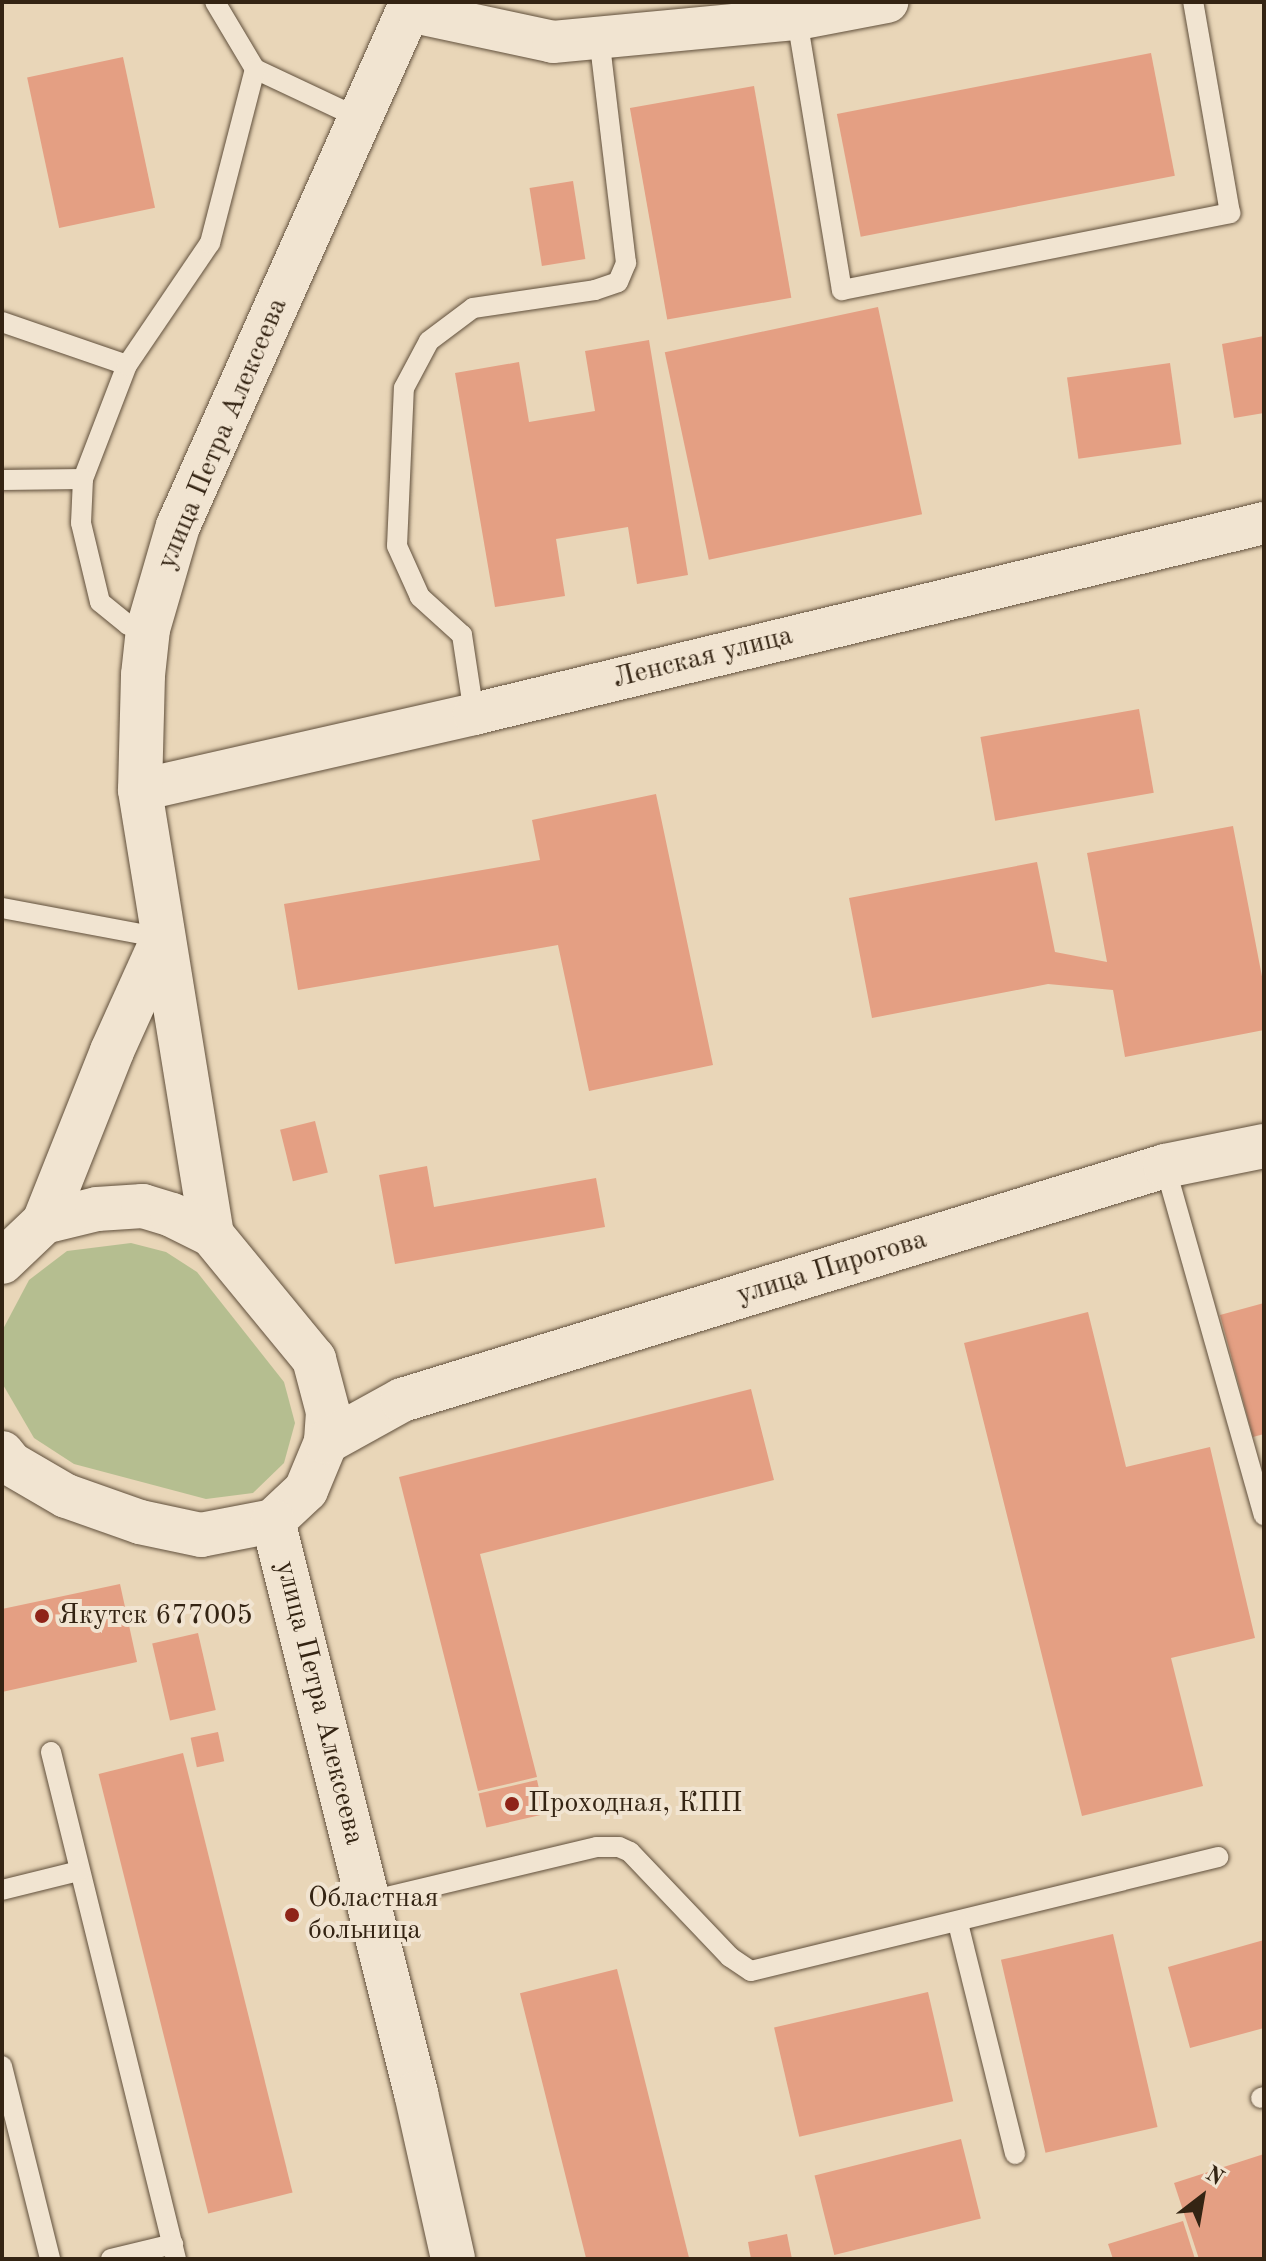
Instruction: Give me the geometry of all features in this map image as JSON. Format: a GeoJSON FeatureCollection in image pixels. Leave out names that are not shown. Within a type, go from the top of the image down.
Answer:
{"type":"FeatureCollection","features":[{"type":"Feature","properties":{"kind":"street"},"geometry":{"type":"LineString","coordinates":[[411,7],[553,42],[797,19],[887,2]]}},
{"type":"Feature","properties":{"kind":"street","name":"улица Петра Алексеева"},"geometry":{"type":"LineString","coordinates":[[212,1235],[140,790],[143,675],[148,629],[178,526],[411,7]]}},
{"type":"Feature","properties":{"kind":"street","name":"Ленская улица"},"geometry":{"type":"LineString","coordinates":[[140,790],[474,714],[1264,523]]}},
{"type":"Feature","properties":{"kind":"street"},"geometry":{"type":"LineString","coordinates":[[2,1262],[44,1222],[112,1051],[163,938]]}},
{"type":"Feature","properties":{"kind":"street","name":"улица Пирогова"},"geometry":{"type":"LineString","coordinates":[[326,1442],[402,1400],[1165,1166],[1264,1146]]}},
{"type":"Feature","properties":{"kind":"street"},"geometry":{"type":"LineString","coordinates":[[44,1222],[97,1209],[143,1206],[172,1215],[212,1235],[314,1359],[360,1389],[402,1400]]}},
{"type":"Feature","properties":{"kind":"street"},"geometry":{"type":"LineString","coordinates":[[5,1460],[66,1496],[140,1522],[201,1535],[273,1521],[306,1490],[326,1442],[328,1412],[314,1359]]}},
{"type":"Feature","properties":{"kind":"street","name":"улица Петра Алексеева"},"geometry":{"type":"LineString","coordinates":[[273,1521],[370,1901],[453,2259]]}},
{"type":"Feature","properties":{"kind":"lane"},"geometry":{"type":"LineString","coordinates":[[215,2],[255,69],[359,118]]}},
{"type":"Feature","properties":{"kind":"lane"},"geometry":{"type":"LineString","coordinates":[[797,19],[842,290],[1230,213],[1193,2]]}},
{"type":"Feature","properties":{"kind":"lane"},"geometry":{"type":"LineString","coordinates":[[474,714],[462,635],[420,597],[397,546],[404,388],[429,341],[473,308],[595,290],[618,282],[626,263],[599,38]]}},
{"type":"Feature","properties":{"kind":"lane"},"geometry":{"type":"LineString","coordinates":[[148,629],[128,625],[100,602],[81,523],[83,479],[127,365],[210,243],[255,69]]}},
{"type":"Feature","properties":{"kind":"lane"},"geometry":{"type":"LineString","coordinates":[[2,322],[127,365]]}},
{"type":"Feature","properties":{"kind":"lane"},"geometry":{"type":"LineString","coordinates":[[2,480],[83,479]]}},
{"type":"Feature","properties":{"kind":"lane"},"geometry":{"type":"LineString","coordinates":[[2,908],[163,938]]}},
{"type":"Feature","properties":{"kind":"lane"},"geometry":{"type":"LineString","coordinates":[[1165,1166],[1264,1515]]}},
{"type":"Feature","properties":{"kind":"lane"},"geometry":{"type":"LineString","coordinates":[[51,1752],[175,2252],[111,2259]]}},
{"type":"Feature","properties":{"kind":"lane"},"geometry":{"type":"LineString","coordinates":[[370,1901],[607,1845],[630,1852],[730,1957],[751,1971],[958,1923],[1218,1857]]}},
{"type":"Feature","properties":{"kind":"lane"},"geometry":{"type":"LineString","coordinates":[[2,1890],[79,1871]]}},
{"type":"Feature","properties":{"kind":"lane"},"geometry":{"type":"LineString","coordinates":[[958,1923],[1015,2154]]}},
{"type":"Feature","properties":{"kind":"lane"},"geometry":{"type":"LineString","coordinates":[[2,2066],[50,2259]]}},
{"type":"Feature","properties":{"kind":"green space"},"geometry":{"type":"Polygon","coordinates":[[[131,1243],[166,1252],[197,1272],[284,1382],[295,1423],[284,1463],[253,1493],[206,1499],[74,1464],[34,1438],[2,1383],[2,1331],[29,1280],[67,1251],[131,1243]]]}},
{"type":"Feature","properties":{"kind":"building"},"geometry":{"type":"Polygon","coordinates":[[[1151,53],[1175,176],[861,237],[837,114],[1151,53]]]}},
{"type":"Feature","properties":{"kind":"building"},"geometry":{"type":"Polygon","coordinates":[[[123,57],[155,208],[59,228],[27,77],[123,57]]]}},
{"type":"Feature","properties":{"kind":"building"},"geometry":{"type":"Polygon","coordinates":[[[754,86],[791,298],[667,320],[630,108],[754,86]]]}},
{"type":"Feature","properties":{"kind":"building"},"geometry":{"type":"Polygon","coordinates":[[[573,181],[585,259],[542,266],[530,188],[573,181]]]}},
{"type":"Feature","properties":{"kind":"building"},"geometry":{"type":"Polygon","coordinates":[[[878,307],[922,514],[709,560],[665,352],[878,307]]]}},
{"type":"Feature","properties":{"kind":"building"},"geometry":{"type":"Polygon","coordinates":[[[1264,336],[1264,413],[1234,418],[1222,344],[1264,336]]]}},
{"type":"Feature","properties":{"kind":"building"},"geometry":{"type":"Polygon","coordinates":[[[649,340],[688,575],[637,584],[628,527],[556,539],[565,596],[495,607],[455,373],[519,362],[529,422],[595,411],[585,351],[649,340]]]}},
{"type":"Feature","properties":{"kind":"building"},"geometry":{"type":"Polygon","coordinates":[[[1170,363],[1181,444],[1078,459],[1067,377],[1170,363]]]}},
{"type":"Feature","properties":{"kind":"building"},"geometry":{"type":"Polygon","coordinates":[[[1139,709],[1154,793],[995,821],[980,737],[1139,709]]]}},
{"type":"Feature","properties":{"kind":"building"},"geometry":{"type":"Polygon","coordinates":[[[656,794],[713,1065],[589,1091],[558,945],[298,990],[284,904],[540,860],[532,820],[656,794]]]}},
{"type":"Feature","properties":{"kind":"building"},"geometry":{"type":"Polygon","coordinates":[[[1233,826],[1264,987],[1264,1030],[1125,1057],[1113,990],[1048,984],[872,1018],[849,898],[1037,862],[1055,952],[1107,962],[1087,853],[1233,826]]]}},
{"type":"Feature","properties":{"kind":"building"},"geometry":{"type":"Polygon","coordinates":[[[315,1121],[328,1172],[293,1181],[280,1130],[315,1121]]]}},
{"type":"Feature","properties":{"kind":"building"},"geometry":{"type":"Polygon","coordinates":[[[427,1166],[434,1207],[596,1178],[605,1227],[395,1264],[379,1175],[427,1166]]]}},
{"type":"Feature","properties":{"kind":"building"},"geometry":{"type":"Polygon","coordinates":[[[1264,1303],[1264,1434],[1253,1437],[1220,1315],[1264,1303]]]}},
{"type":"Feature","properties":{"kind":"building"},"geometry":{"type":"Polygon","coordinates":[[[1088,1312],[1126,1467],[1210,1447],[1255,1638],[1171,1658],[1203,1786],[1082,1816],[964,1343],[1088,1312]]]}},
{"type":"Feature","properties":{"kind":"building"},"geometry":{"type":"Polygon","coordinates":[[[751,1389],[774,1480],[480,1554],[537,1777],[478,1791],[399,1477],[751,1389]]]}},
{"type":"Feature","properties":{"kind":"building"},"geometry":{"type":"Polygon","coordinates":[[[120,1584],[137,1662],[2,1692],[2,1609],[120,1584]]]}},
{"type":"Feature","properties":{"kind":"building"},"geometry":{"type":"Polygon","coordinates":[[[198,1633],[216,1710],[170,1721],[152,1644],[198,1633]]]}},
{"type":"Feature","properties":{"kind":"building"},"geometry":{"type":"Polygon","coordinates":[[[218,1732],[224,1761],[197,1767],[191,1738],[218,1732]]]}},
{"type":"Feature","properties":{"kind":"building"},"geometry":{"type":"Polygon","coordinates":[[[183,1753],[293,2193],[208,2214],[99,1774],[183,1753]]]}},
{"type":"Feature","properties":{"kind":"building","name":"Проходная, КПП"},"geometry":{"type":"Polygon","coordinates":[[[537,1780],[545,1814],[486,1828],[479,1793],[537,1780]]]}},
{"type":"Feature","properties":{"kind":"building"},"geometry":{"type":"Polygon","coordinates":[[[1113,1934],[1158,2127],[1045,2153],[1001,1960],[1113,1934]]]}},
{"type":"Feature","properties":{"kind":"building"},"geometry":{"type":"Polygon","coordinates":[[[1264,1940],[1264,2028],[1190,2048],[1168,1967],[1264,1940]]]}},
{"type":"Feature","properties":{"kind":"building"},"geometry":{"type":"Polygon","coordinates":[[[617,1969],[689,2259],[586,2259],[520,1993],[617,1969]]]}},
{"type":"Feature","properties":{"kind":"building"},"geometry":{"type":"Polygon","coordinates":[[[928,1992],[953,2101],[799,2137],[774,2028],[928,1992]]]}},
{"type":"Feature","properties":{"kind":"building"},"geometry":{"type":"Polygon","coordinates":[[[961,2139],[981,2219],[834,2255],[814,2176],[961,2139]]]}},
{"type":"Feature","properties":{"kind":"building"},"geometry":{"type":"Polygon","coordinates":[[[1264,2154],[1264,2259],[1199,2259],[1174,2183],[1264,2154]]]}},
{"type":"Feature","properties":{"kind":"building"},"geometry":{"type":"Polygon","coordinates":[[[1183,2221],[1195,2259],[1113,2259],[1108,2244],[1183,2221]]]}},
{"type":"Feature","properties":{"kind":"building"},"geometry":{"type":"Polygon","coordinates":[[[787,2234],[792,2259],[751,2259],[748,2242],[787,2234]]]}},
{"type":"Feature","properties":{"kind":"place","name":"Якутск 677005"},"geometry":{"type":"Point","coordinates":[42,1616]}},
{"type":"Feature","properties":{"kind":"place","name":"Проходная, КПП"},"geometry":{"type":"Point","coordinates":[512,1804]}},
{"type":"Feature","properties":{"kind":"place","name":"Областная больница"},"geometry":{"type":"Point","coordinates":[292,1915]}}]}
